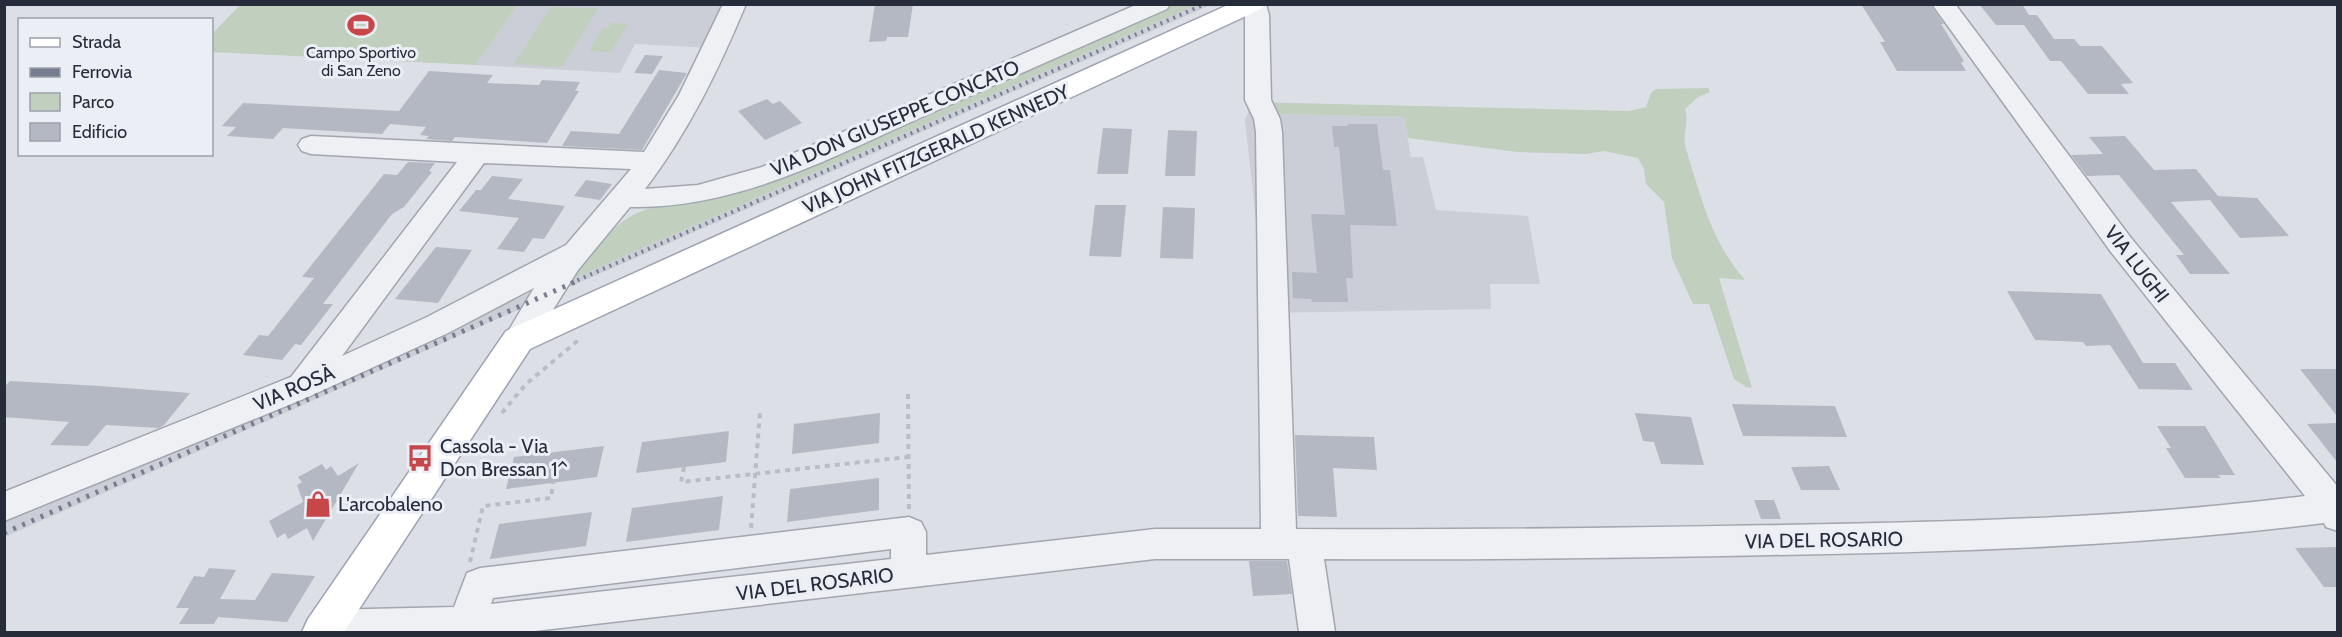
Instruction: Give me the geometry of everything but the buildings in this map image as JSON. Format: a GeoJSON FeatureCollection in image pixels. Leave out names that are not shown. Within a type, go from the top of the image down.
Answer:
{"type":"FeatureCollection","features":[{"type":"Feature","properties":{"kind":"main road","name":"VIA JOHN FITZGERALD KENNEDY"},"geometry":{"type":"LineString","coordinates":[[323,630],[430,474],[495,396],[524,345],[620,294],[1253,4]]}},
{"type":"Feature","properties":{"kind":"street"},"geometry":{"type":"LineString","coordinates":[[524,345],[544,296],[576,252],[623,198],[694,95],[735,4]]}},
{"type":"Feature","properties":{"kind":"street","name":"VIA DON GIUSEPPE CONCATO"},"geometry":{"type":"LineString","coordinates":[[623,198],[693,196],[726,189],[800,160],[1159,4]]}},
{"type":"Feature","properties":{"kind":"street"},"geometry":{"type":"LineString","coordinates":[[1253,4],[1257,15],[1258,100],[1269,132],[1292,544],[1317,633]]}},
{"type":"Feature","properties":{"kind":"street","name":"VIA LUGHI"},"geometry":{"type":"LineString","coordinates":[[1943,4],[2121,245],[2336,508]]}},
{"type":"Feature","properties":{"kind":"street"},"geometry":{"type":"LineString","coordinates":[[311,145],[650,161]]}},
{"type":"Feature","properties":{"kind":"street"},"geometry":{"type":"LineString","coordinates":[[303,386],[477,154]]}},
{"type":"Feature","properties":{"kind":"street","name":"VIA ROSÀ"},"geometry":{"type":"LineString","coordinates":[[4,507],[303,386],[480,306],[576,252]]}},
{"type":"Feature","properties":{"kind":"street","name":"VIA DEL ROSARIO"},"geometry":{"type":"LineString","coordinates":[[323,630],[468,623],[763,591],[1155,544],[1517,545],[1972,537],[2223,521],[2336,508]]}},
{"type":"Feature","properties":{"kind":"street"},"geometry":{"type":"LineString","coordinates":[[468,623],[480,584],[909,532],[908,572]]}},
{"type":"Feature","properties":{"kind":"path"},"geometry":{"type":"LineString","coordinates":[[499,418],[526,384],[554,358],[588,334]]}},
{"type":"Feature","properties":{"kind":"path"},"geometry":{"type":"LineString","coordinates":[[908,394],[909,532]]}},
{"type":"Feature","properties":{"kind":"path"},"geometry":{"type":"LineString","coordinates":[[749,551],[760,412]]}},
{"type":"Feature","properties":{"kind":"path"},"geometry":{"type":"LineString","coordinates":[[684,467],[681,482],[908,457]]}},
{"type":"Feature","properties":{"kind":"path"},"geometry":{"type":"LineString","coordinates":[[480,584],[466,577],[483,506],[551,498],[554,482]]}},
{"type":"Feature","properties":{"kind":"shaded area"},"geometry":{"type":"Polygon","coordinates":[[[518,5],[728,5],[710,48],[635,44],[620,73],[475,65],[518,5]]]}},
{"type":"Feature","properties":{"kind":"shaded area"},"geometry":{"type":"Polygon","coordinates":[[[1196,5],[1211,5],[565,289],[572,279],[1196,5]]]}},
{"type":"Feature","properties":{"kind":"shaded area"},"geometry":{"type":"Polygon","coordinates":[[[1248,113],[1404,117],[1411,157],[1423,157],[1436,210],[1528,216],[1540,284],[1490,284],[1491,309],[1266,313],[1245,120],[1248,113]]]}},
{"type":"Feature","properties":{"kind":"shaded area"},"geometry":{"type":"Polygon","coordinates":[[[542,288],[531,304],[5,537],[4,518],[542,288]]]}},
{"type":"Feature","properties":{"kind":"green space","name":"Campo Sportivo di San Zeno"},"geometry":{"type":"Polygon","coordinates":[[[240,4],[518,5],[475,65],[213,52],[213,33],[240,4]]]}},
{"type":"Feature","properties":{"kind":"green space"},"geometry":{"type":"Polygon","coordinates":[[[1170,5],[1196,5],[572,279],[616,227],[642,211],[759,183],[1170,5]]]}},
{"type":"Feature","properties":{"kind":"green space"},"geometry":{"type":"Polygon","coordinates":[[[551,7],[598,8],[562,67],[514,64],[551,7]]]}},
{"type":"Feature","properties":{"kind":"green space"},"geometry":{"type":"Polygon","coordinates":[[[611,23],[628,24],[611,52],[589,51],[603,28],[608,28],[611,23]]]}},
{"type":"Feature","properties":{"kind":"green space"},"geometry":{"type":"Polygon","coordinates":[[[1708,88],[1710,92],[1698,97],[1685,109],[1685,146],[1715,233],[1733,265],[1745,280],[1719,278],[1752,388],[1734,379],[1709,304],[1693,304],[1672,258],[1664,202],[1646,184],[1644,169],[1638,158],[1604,151],[1586,154],[1518,152],[1408,138],[1404,117],[1248,113],[1252,102],[1629,111],[1646,107],[1651,93],[1656,89],[1708,88]]]}},
{"type":"Feature","properties":{"kind":"railway"},"geometry":{"type":"LineString","coordinates":[[571,283],[1205,4]]}},
{"type":"Feature","properties":{"kind":"railway"},"geometry":{"type":"LineString","coordinates":[[4,533],[575,282]]}},
{"type":"Feature","properties":{"kind":"place","name":"Campo Sportivo di San Zeno"},"geometry":{"type":"Point","coordinates":[361,25]}},
{"type":"Feature","properties":{"kind":"place","name":"Cassola - Via Don Bressan 1^"},"geometry":{"type":"Point","coordinates":[420,458]}},
{"type":"Feature","properties":{"kind":"place","name":"L'arcobaleno"},"geometry":{"type":"Point","coordinates":[318,504]}}]}
